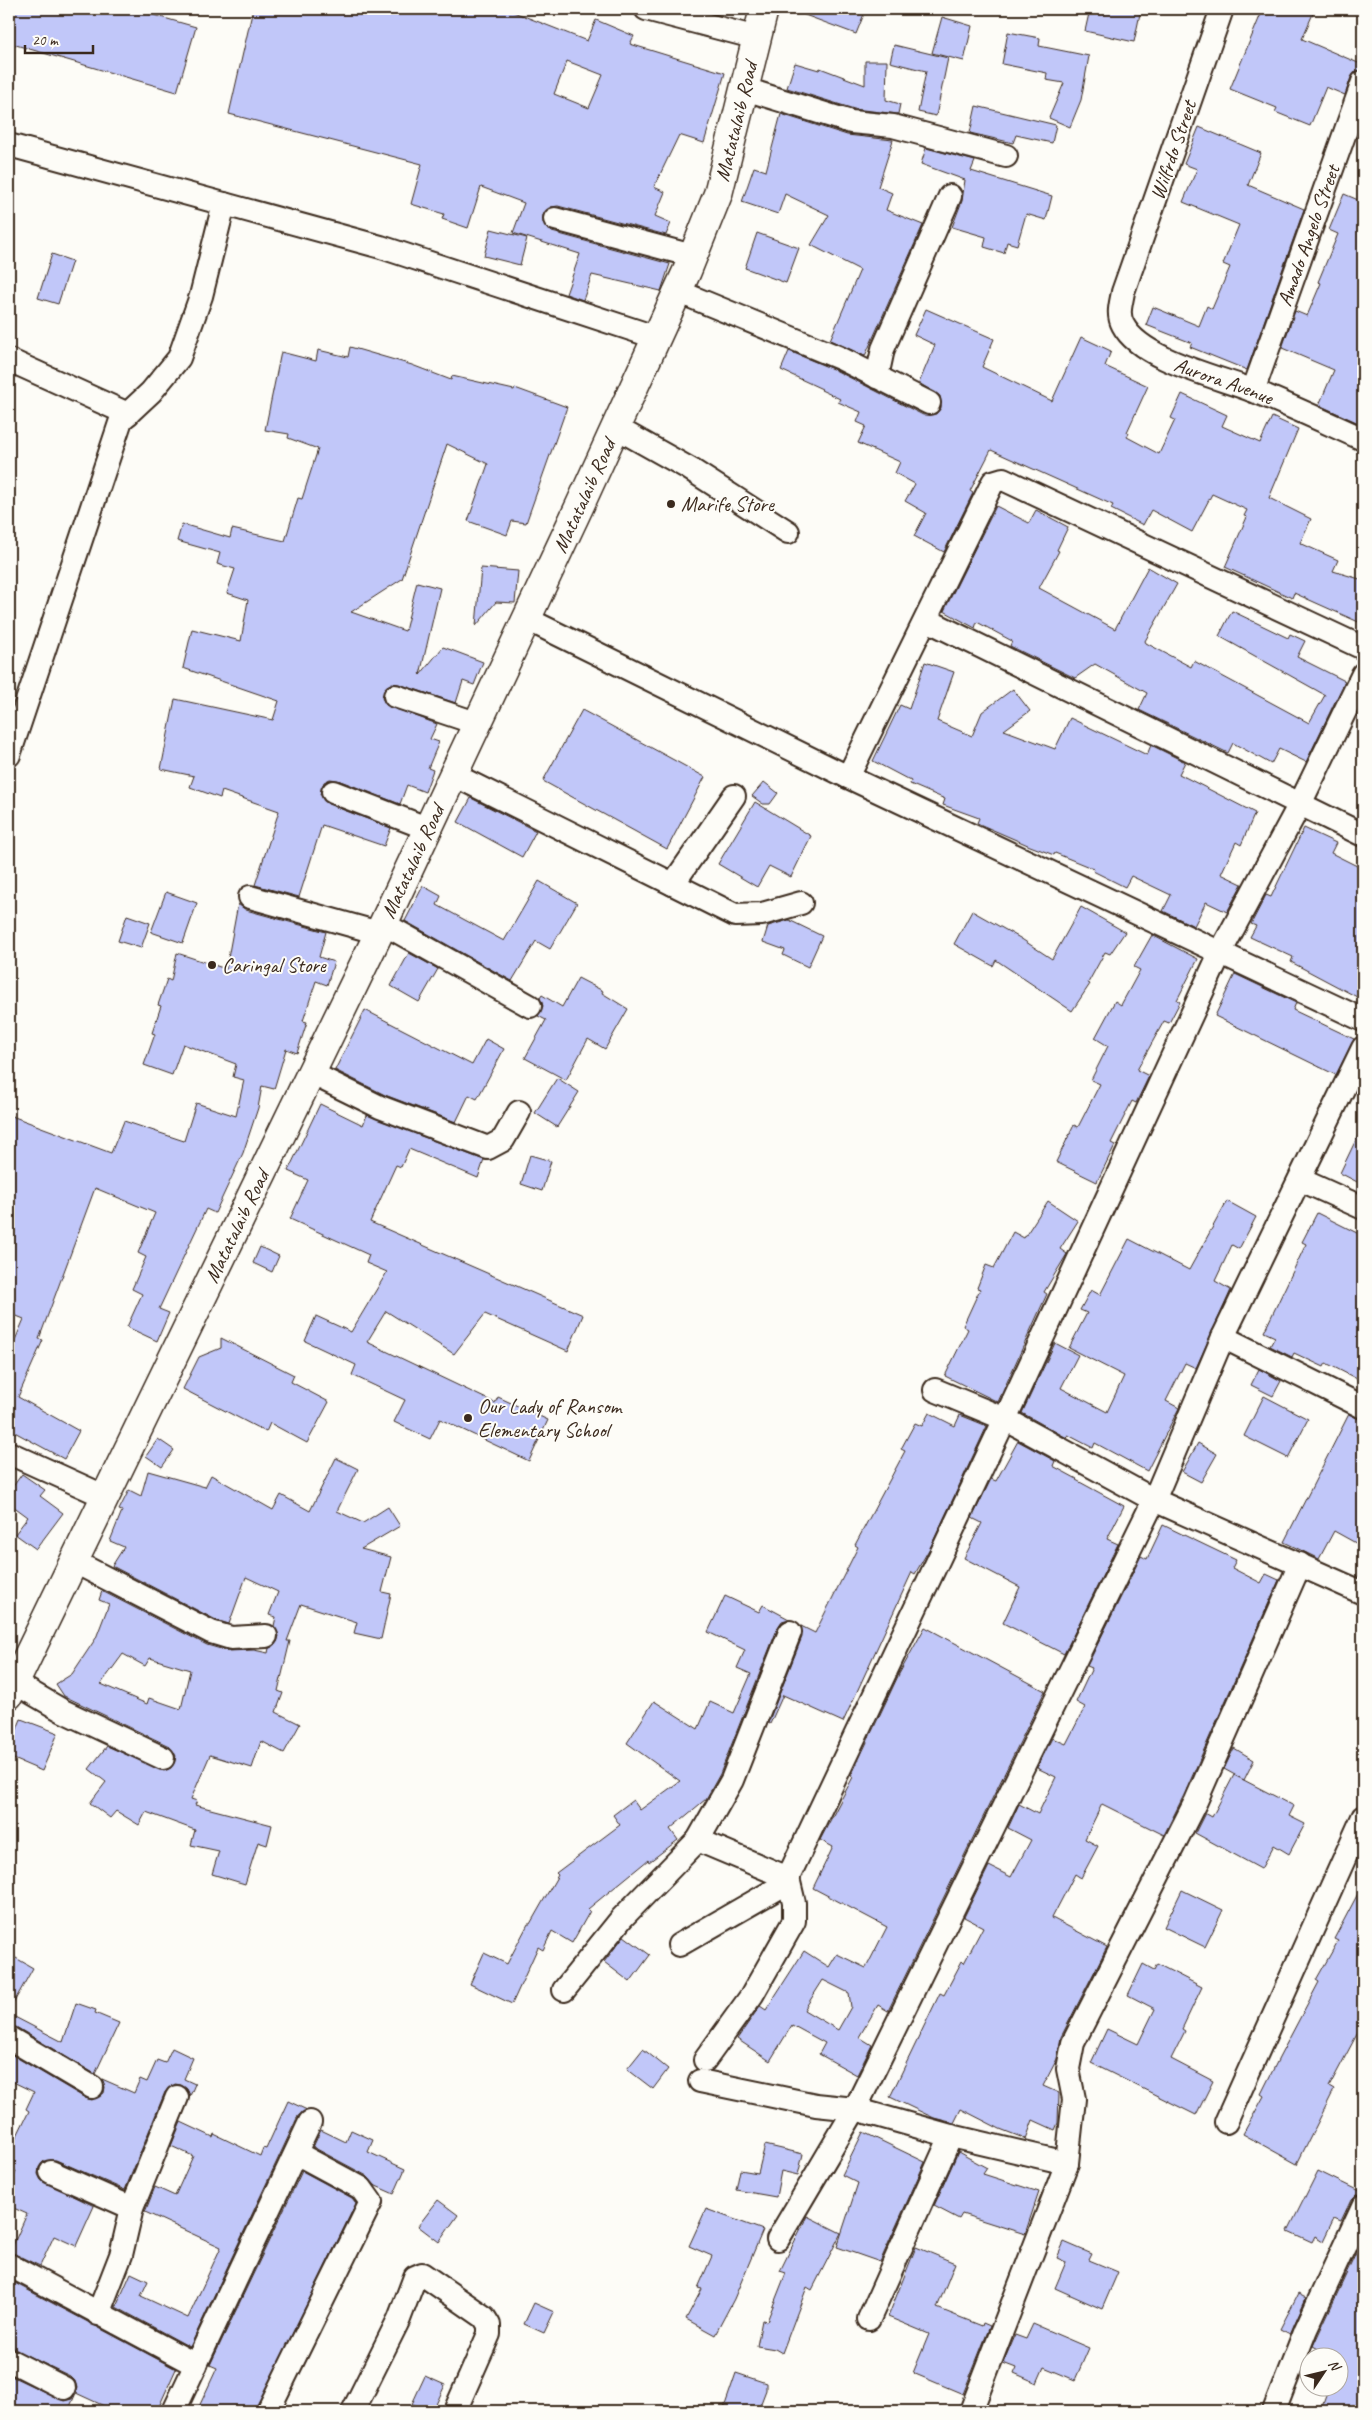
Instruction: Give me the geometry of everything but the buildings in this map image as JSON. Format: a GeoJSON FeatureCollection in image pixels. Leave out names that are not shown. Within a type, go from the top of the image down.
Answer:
{"type":"FeatureCollection","features":[{"type":"Feature","properties":{"kind":"main road","name":"Matatalaib Road"},"geometry":{"type":"LineString","coordinates":[[12,1689],[429,828],[693,256],[718,194],[764,9]]}},
{"type":"Feature","properties":{"kind":"street"},"geometry":{"type":"LineString","coordinates":[[646,9],[757,38]]}},
{"type":"Feature","properties":{"kind":"street","name":"Wilfrdo Street"},"geometry":{"type":"LineString","coordinates":[[1123,292],[1222,9]]}},
{"type":"Feature","properties":{"kind":"street","name":"Amado Angelo Street"},"geometry":{"type":"LineString","coordinates":[[1253,390],[1363,82]]}},
{"type":"Feature","properties":{"kind":"street"},"geometry":{"type":"LineString","coordinates":[[745,89],[851,122],[893,126],[1006,156]]}},
{"type":"Feature","properties":{"kind":"street"},"geometry":{"type":"LineString","coordinates":[[9,145],[380,247],[655,336]]}},
{"type":"Feature","properties":{"kind":"street"},"geometry":{"type":"LineString","coordinates":[[877,377],[883,349],[950,196]]}},
{"type":"Feature","properties":{"kind":"street"},"geometry":{"type":"LineString","coordinates":[[9,754],[121,420],[151,392],[179,358],[201,296],[224,204]]}},
{"type":"Feature","properties":{"kind":"street"},"geometry":{"type":"LineString","coordinates":[[555,219],[693,256]]}},
{"type":"Feature","properties":{"kind":"street"},"geometry":{"type":"LineString","coordinates":[[677,291],[840,358],[929,403]]}},
{"type":"Feature","properties":{"kind":"street","name":"Aurora Avenue"},"geometry":{"type":"LineString","coordinates":[[1123,292],[1118,313],[1123,326],[1133,338],[1156,353],[1182,366],[1253,390],[1363,439]]}},
{"type":"Feature","properties":{"kind":"street"},"geometry":{"type":"LineString","coordinates":[[9,360],[128,414]]}},
{"type":"Feature","properties":{"kind":"street"},"geometry":{"type":"LineString","coordinates":[[615,428],[690,469],[788,532]]}},
{"type":"Feature","properties":{"kind":"street"},"geometry":{"type":"LineString","coordinates":[[848,777],[993,482],[1003,480],[1363,648]]}},
{"type":"Feature","properties":{"kind":"street"},"geometry":{"type":"LineString","coordinates":[[527,619],[848,777],[1221,951],[1363,1020]]}},
{"type":"Feature","properties":{"kind":"street"},"geometry":{"type":"LineString","coordinates":[[926,620],[1363,835]]}},
{"type":"Feature","properties":{"kind":"street"},"geometry":{"type":"LineString","coordinates":[[679,1945],[786,1881],[1005,1419],[1221,951],[1300,804],[1363,674]]}},
{"type":"Feature","properties":{"kind":"street"},"geometry":{"type":"LineString","coordinates":[[395,696],[476,724]]}},
{"type":"Feature","properties":{"kind":"street"},"geometry":{"type":"LineString","coordinates":[[454,775],[735,915],[762,914],[801,903]]}},
{"type":"Feature","properties":{"kind":"street"},"geometry":{"type":"LineString","coordinates":[[333,792],[429,828]]}},
{"type":"Feature","properties":{"kind":"street"},"geometry":{"type":"LineString","coordinates":[[672,884],[734,796]]}},
{"type":"Feature","properties":{"kind":"street"},"geometry":{"type":"LineString","coordinates":[[250,897],[381,929],[530,1006]]}},
{"type":"Feature","properties":{"kind":"street"},"geometry":{"type":"LineString","coordinates":[[778,2240],[855,2108],[1154,1500],[1223,1337],[1301,1180],[1363,1048]]}},
{"type":"Feature","properties":{"kind":"street"},"geometry":{"type":"LineString","coordinates":[[311,1073],[380,1107],[488,1148],[503,1140],[519,1112]]}},
{"type":"Feature","properties":{"kind":"street"},"geometry":{"type":"LineString","coordinates":[[1301,1180],[1363,1208]]}},
{"type":"Feature","properties":{"kind":"street"},"geometry":{"type":"LineString","coordinates":[[1223,1337],[1363,1406]]}},
{"type":"Feature","properties":{"kind":"street"},"geometry":{"type":"LineString","coordinates":[[935,1390],[1005,1419],[1154,1500],[1363,1593]]}},
{"type":"Feature","properties":{"kind":"street"},"geometry":{"type":"LineString","coordinates":[[9,1453],[106,1497]]}},
{"type":"Feature","properties":{"kind":"street"},"geometry":{"type":"LineString","coordinates":[[74,1561],[211,1632],[231,1638],[266,1636]]}},
{"type":"Feature","properties":{"kind":"street"},"geometry":{"type":"LineString","coordinates":[[977,2410],[1067,2163],[1074,2099],[1068,2069],[1074,2043],[1196,1801],[1300,1564]]}},
{"type":"Feature","properties":{"kind":"street"},"geometry":{"type":"LineString","coordinates":[[564,1990],[622,1918],[698,1840],[732,1780],[790,1632]]}},
{"type":"Feature","properties":{"kind":"street"},"geometry":{"type":"LineString","coordinates":[[12,1689],[163,1758]]}},
{"type":"Feature","properties":{"kind":"street"},"geometry":{"type":"LineString","coordinates":[[1226,2122],[1363,1817]]}},
{"type":"Feature","properties":{"kind":"street"},"geometry":{"type":"LineString","coordinates":[[698,1840],[786,1881],[794,1903],[794,1921],[752,1995],[702,2070],[816,2105],[855,2108],[951,2136],[1067,2163]]}},
{"type":"Feature","properties":{"kind":"street"},"geometry":{"type":"LineString","coordinates":[[9,2038],[92,2087]]}},
{"type":"Feature","properties":{"kind":"street"},"geometry":{"type":"LineString","coordinates":[[98,2314],[122,2255],[132,2208],[177,2097]]}},
{"type":"Feature","properties":{"kind":"street"},"geometry":{"type":"LineString","coordinates":[[174,2411],[310,2122]]}},
{"type":"Feature","properties":{"kind":"street"},"geometry":{"type":"LineString","coordinates":[[869,2319],[951,2136]]}},
{"type":"Feature","properties":{"kind":"street"},"geometry":{"type":"LineString","coordinates":[[268,2411],[371,2202],[361,2188],[296,2153]]}},
{"type":"Feature","properties":{"kind":"street"},"geometry":{"type":"LineString","coordinates":[[51,2172],[132,2208]]}},
{"type":"Feature","properties":{"kind":"street"},"geometry":{"type":"LineString","coordinates":[[1274,2411],[1306,2329],[1358,2229],[1363,2206]]}},
{"type":"Feature","properties":{"kind":"street"},"geometry":{"type":"LineString","coordinates":[[9,2265],[196,2365]]}},
{"type":"Feature","properties":{"kind":"street"},"geometry":{"type":"LineString","coordinates":[[353,2411],[399,2319],[415,2277],[422,2274],[484,2317],[489,2325],[489,2334],[455,2411]]}},
{"type":"Feature","properties":{"kind":"street"},"geometry":{"type":"LineString","coordinates":[[9,2360],[64,2388]]}},
{"type":"Feature","properties":{"kind":"place","name":"Marife Store"},"geometry":{"type":"Point","coordinates":[671,504]}},
{"type":"Feature","properties":{"kind":"place","name":"Caringal Store"},"geometry":{"type":"Point","coordinates":[212,965]}},
{"type":"Feature","properties":{"kind":"place","name":"Our Lady of Ransom Elementary School"},"geometry":{"type":"Point","coordinates":[468,1418]}}]}
